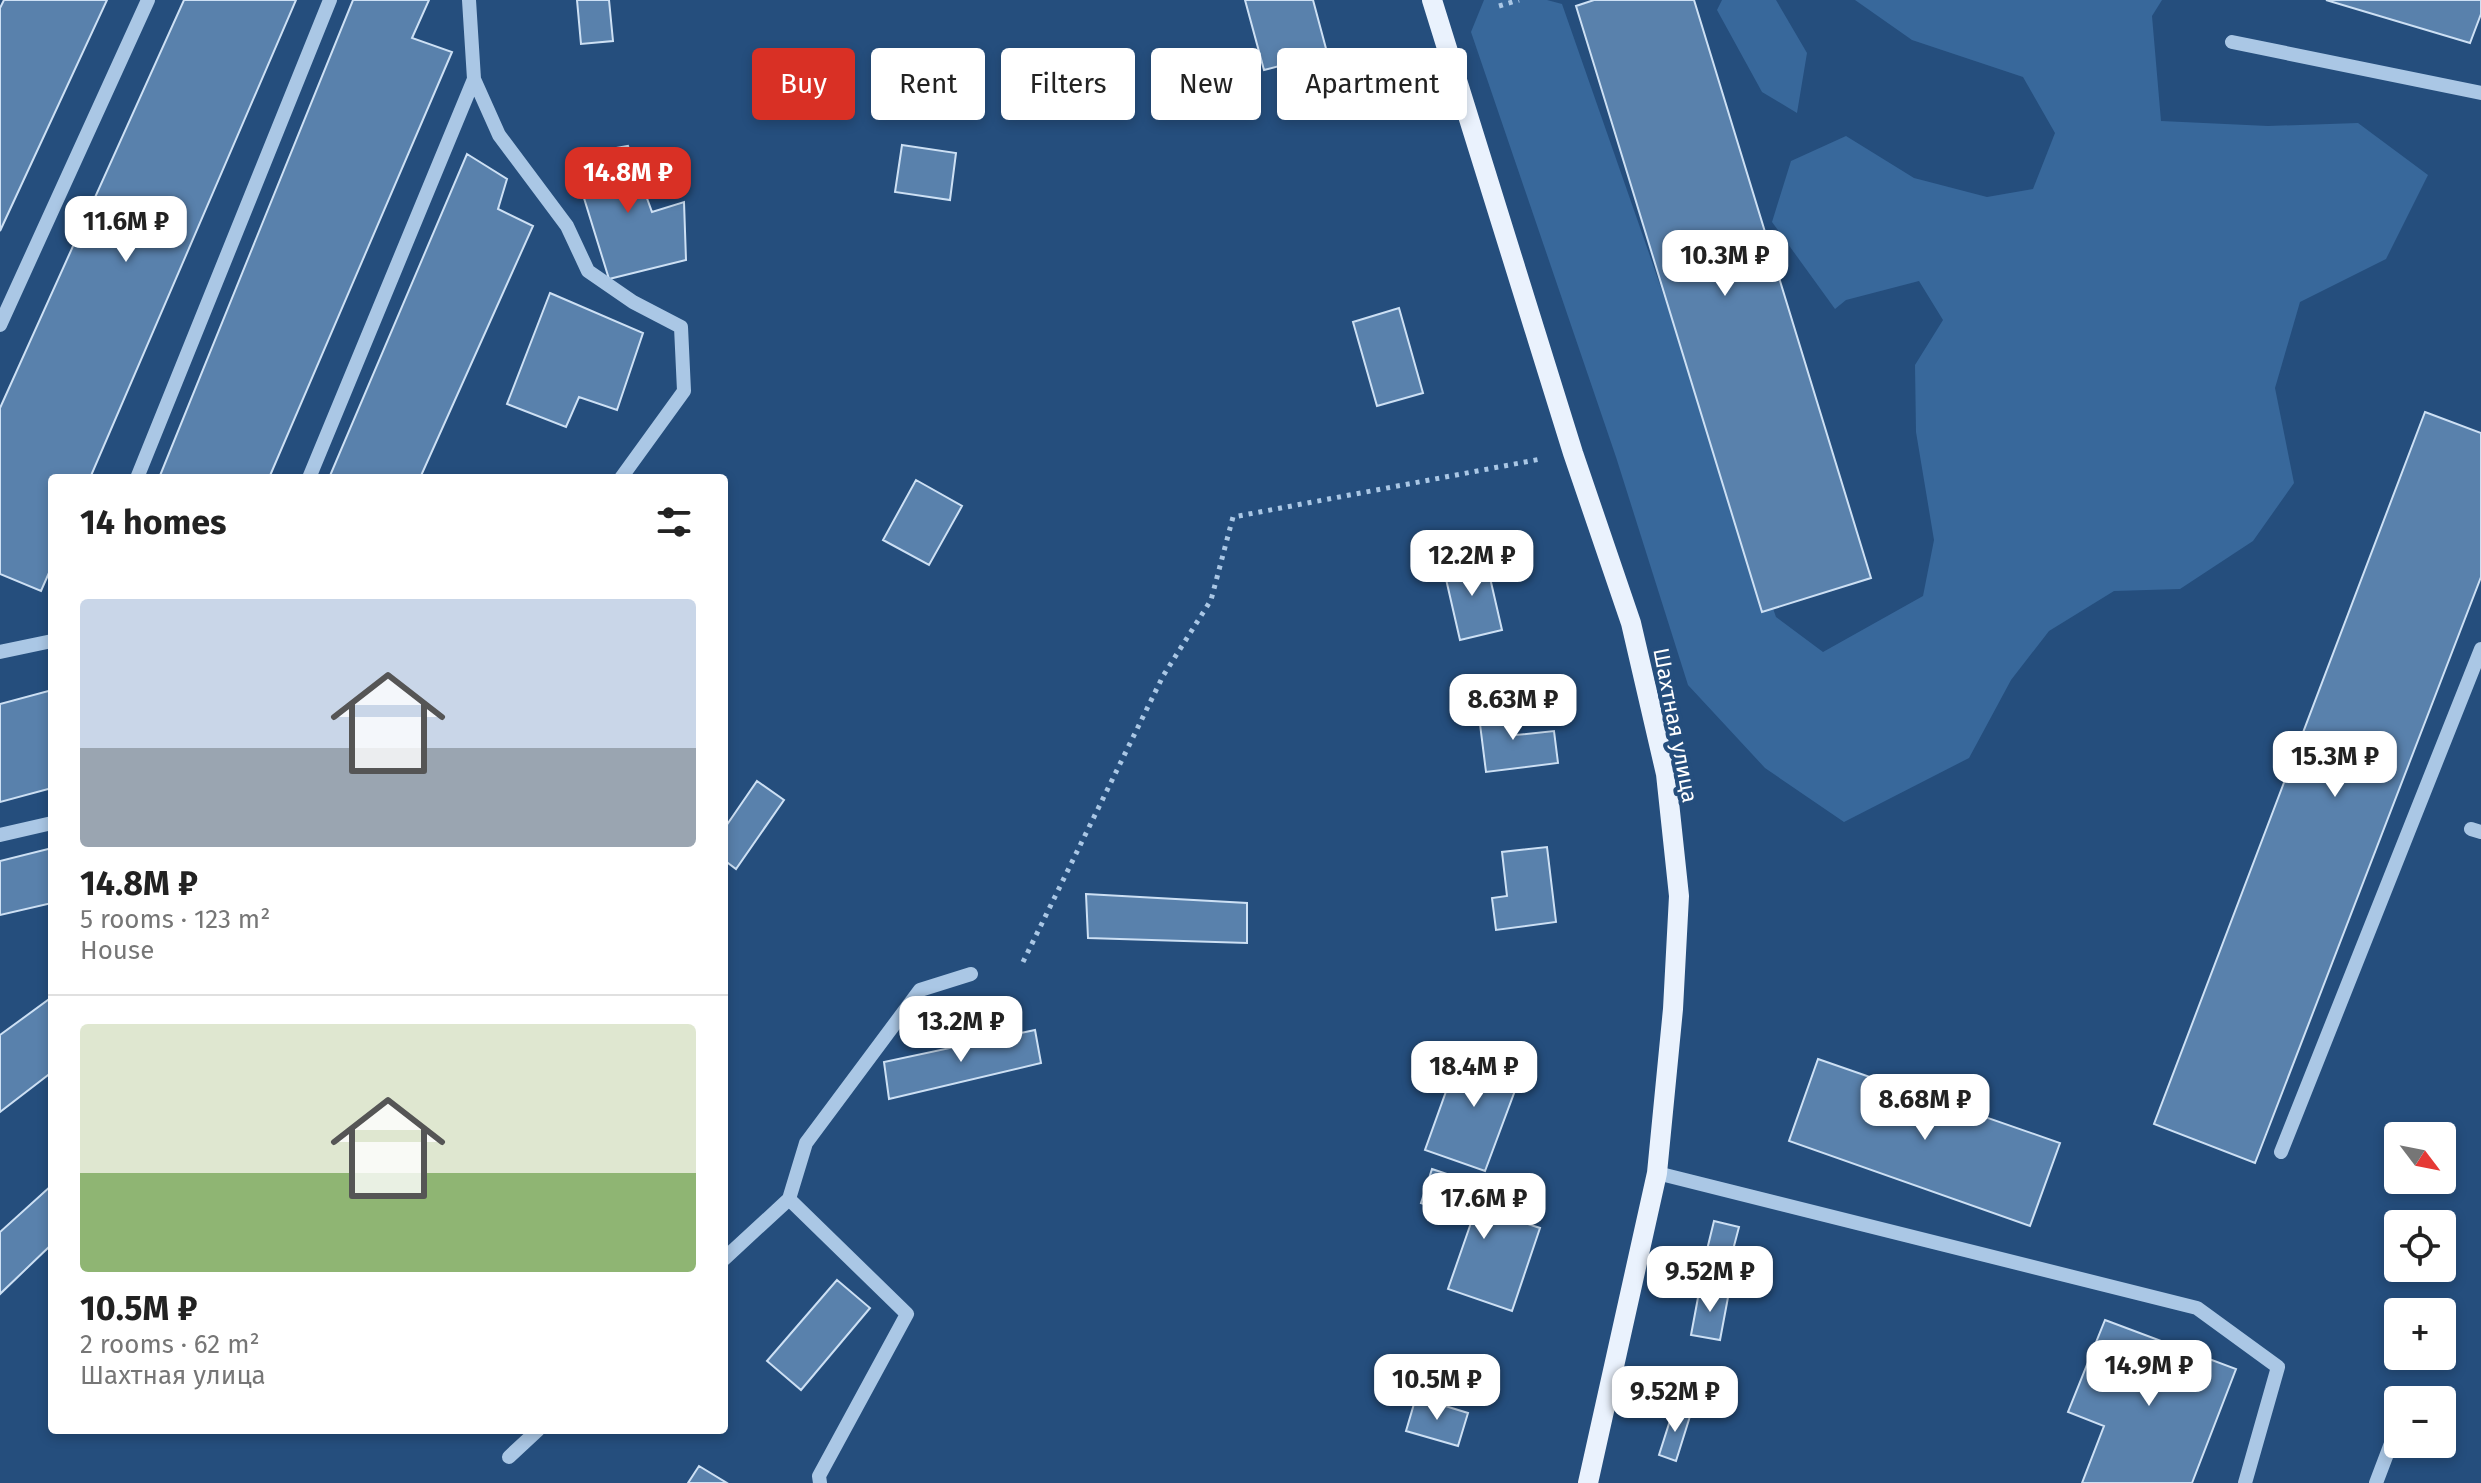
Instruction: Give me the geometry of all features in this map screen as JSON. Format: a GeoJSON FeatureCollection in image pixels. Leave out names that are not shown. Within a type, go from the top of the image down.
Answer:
{"type":"FeatureCollection","features":[{"type":"Feature","properties":{"kind":"main road","name":"Шахтная улица"},"geometry":{"type":"LineString","coordinates":[[1432,0],[1573,453],[1631,623],[1666,774],[1679,896],[1673,1009],[1657,1173],[1588,1483]]}},
{"type":"Feature","properties":{"kind":"street"},"geometry":{"type":"LineString","coordinates":[[0,325],[148,0]]}},
{"type":"Feature","properties":{"kind":"street"},"geometry":{"type":"LineString","coordinates":[[139,474],[330,0]]}},
{"type":"Feature","properties":{"kind":"street"},"geometry":{"type":"LineString","coordinates":[[469,0],[474,79],[499,135],[567,226],[588,271],[633,302],[681,327],[684,391],[624,474]]}},
{"type":"Feature","properties":{"kind":"street"},"geometry":{"type":"LineString","coordinates":[[2232,42],[2481,93]]}},
{"type":"Feature","properties":{"kind":"street"},"geometry":{"type":"LineString","coordinates":[[311,474],[474,79]]}},
{"type":"Feature","properties":{"kind":"street"},"geometry":{"type":"LineString","coordinates":[[0,652],[48,642]]}},
{"type":"Feature","properties":{"kind":"street"},"geometry":{"type":"LineString","coordinates":[[2281,1152],[2481,649]]}},
{"type":"Feature","properties":{"kind":"street"},"geometry":{"type":"LineString","coordinates":[[0,835],[48,824]]}},
{"type":"Feature","properties":{"kind":"street"},"geometry":{"type":"LineString","coordinates":[[728,1255],[789,1199],[806,1143],[920,990],[971,974]]}},
{"type":"Feature","properties":{"kind":"street"},"geometry":{"type":"LineString","coordinates":[[1657,1173],[2197,1308],[2278,1367],[2245,1483]]}},
{"type":"Feature","properties":{"kind":"street"},"geometry":{"type":"LineString","coordinates":[[789,1199],[907,1314],[819,1476],[820,1483]]}},
{"type":"Feature","properties":{"kind":"street"},"geometry":{"type":"LineString","coordinates":[[509,1457],[534,1434]]}},
{"type":"Feature","properties":{"kind":"street"},"geometry":{"type":"LineString","coordinates":[[2376,1483],[2385,1458]]}},
{"type":"Feature","properties":{"kind":"path"},"geometry":{"type":"LineString","coordinates":[[1499,6],[1519,0]]}},
{"type":"Feature","properties":{"kind":"path"},"geometry":{"type":"LineString","coordinates":[[1023,962],[1163,676],[1211,600],[1233,517],[1573,453]]}},
{"type":"Feature","properties":{"kind":"shaded area"},"geometry":{"type":"Polygon","coordinates":[[[1484,0],[1547,0],[1562,4],[1776,617],[1823,652],[1923,596],[1934,540],[1916,432],[1915,365],[1943,320],[1919,281],[1846,300],[1835,309],[1772,222],[1791,161],[1846,136],[1914,178],[1987,197],[2033,189],[2055,133],[2023,77],[1912,40],[1855,0],[2162,0],[2152,16],[2161,121],[2268,126],[2358,123],[2428,175],[2386,259],[2300,302],[2275,388],[2294,483],[2253,541],[2180,589],[2114,591],[2049,631],[2011,680],[1969,758],[1844,822],[1765,768],[1688,685],[1616,457],[1471,32],[1484,0]]]}},
{"type":"Feature","properties":{"kind":"shaded area"},"geometry":{"type":"Polygon","coordinates":[[[1722,0],[1776,0],[1807,53],[1797,113],[1762,92],[1717,10],[1722,0]]]}},
{"type":"Feature","properties":{"kind":"building"},"geometry":{"type":"Polygon","coordinates":[[[4,0],[107,0],[0,231],[0,8],[4,0]]]}},
{"type":"Feature","properties":{"kind":"building"},"geometry":{"type":"Polygon","coordinates":[[[184,0],[296,0],[92,474],[48,474],[48,575],[41,591],[0,574],[0,408],[184,0]]]}},
{"type":"Feature","properties":{"kind":"building"},"geometry":{"type":"Polygon","coordinates":[[[353,0],[429,0],[412,38],[452,52],[271,474],[161,474],[353,0]]]}},
{"type":"Feature","properties":{"kind":"building"},"geometry":{"type":"Polygon","coordinates":[[[577,0],[609,0],[613,41],[581,44],[577,0]]]}},
{"type":"Feature","properties":{"kind":"building"},"geometry":{"type":"Polygon","coordinates":[[[1245,0],[1313,0],[1326,48],[1277,48],[1277,67],[1264,70],[1261,48],[1258,48],[1245,0]]]}},
{"type":"Feature","properties":{"kind":"building"},"geometry":{"type":"Polygon","coordinates":[[[1594,0],[1694,0],[1871,578],[1762,612],[1576,6],[1594,0]]]}},
{"type":"Feature","properties":{"kind":"building"},"geometry":{"type":"Polygon","coordinates":[[[2326,0],[2481,0],[2481,14],[2470,43],[2326,0]]]}},
{"type":"Feature","properties":{"kind":"building"},"geometry":{"type":"Polygon","coordinates":[[[902,145],[956,153],[950,200],[895,192],[902,145]]]}},
{"type":"Feature","properties":{"kind":"building"},"geometry":{"type":"Polygon","coordinates":[[[628,146],[652,212],[684,202],[686,260],[609,279],[571,156],[628,146]]]}},
{"type":"Feature","properties":{"kind":"building"},"geometry":{"type":"Polygon","coordinates":[[[467,154],[507,179],[498,209],[533,226],[422,474],[331,474],[467,154]]]}},
{"type":"Feature","properties":{"kind":"building"},"geometry":{"type":"Polygon","coordinates":[[[550,293],[643,333],[617,410],[579,397],[566,427],[507,404],[550,293]]]}},
{"type":"Feature","properties":{"kind":"building"},"geometry":{"type":"Polygon","coordinates":[[[1399,308],[1423,393],[1377,406],[1353,322],[1399,308]]]}},
{"type":"Feature","properties":{"kind":"building"},"geometry":{"type":"Polygon","coordinates":[[[2425,412],[2481,433],[2481,577],[2255,1163],[2154,1124],[2425,412]]]}},
{"type":"Feature","properties":{"kind":"building"},"geometry":{"type":"Polygon","coordinates":[[[916,480],[962,506],[929,565],[883,540],[916,480]]]}},
{"type":"Feature","properties":{"kind":"building"},"geometry":{"type":"Polygon","coordinates":[[[1485,556],[1502,630],[1460,640],[1443,566],[1485,556]]]}},
{"type":"Feature","properties":{"kind":"building"},"geometry":{"type":"Polygon","coordinates":[[[48,691],[48,789],[0,802],[0,704],[48,691]]]}},
{"type":"Feature","properties":{"kind":"building"},"geometry":{"type":"Polygon","coordinates":[[[1513,704],[1516,735],[1554,731],[1558,763],[1486,772],[1478,708],[1513,704]]]}},
{"type":"Feature","properties":{"kind":"building"},"geometry":{"type":"Polygon","coordinates":[[[757,781],[784,800],[736,869],[728,863],[728,823],[757,781]]]}},
{"type":"Feature","properties":{"kind":"building"},"geometry":{"type":"Polygon","coordinates":[[[1547,847],[1556,922],[1496,930],[1492,898],[1507,896],[1502,852],[1547,847]]]}},
{"type":"Feature","properties":{"kind":"building"},"geometry":{"type":"Polygon","coordinates":[[[48,849],[48,904],[0,915],[0,861],[48,849]]]}},
{"type":"Feature","properties":{"kind":"building"},"geometry":{"type":"Polygon","coordinates":[[[1086,894],[1247,903],[1247,943],[1088,938],[1086,894]]]}},
{"type":"Feature","properties":{"kind":"building"},"geometry":{"type":"Polygon","coordinates":[[[48,1000],[48,1075],[0,1112],[0,1035],[48,1000]]]}},
{"type":"Feature","properties":{"kind":"building"},"geometry":{"type":"Polygon","coordinates":[[[1035,1030],[1041,1063],[889,1099],[884,1062],[1035,1030]]]}},
{"type":"Feature","properties":{"kind":"building"},"geometry":{"type":"Polygon","coordinates":[[[1462,1047],[1523,1069],[1485,1171],[1425,1150],[1462,1047]]]}},
{"type":"Feature","properties":{"kind":"building"},"geometry":{"type":"Polygon","coordinates":[[[1818,1059],[2060,1143],[2030,1226],[1789,1141],[1818,1059]]]}},
{"type":"Feature","properties":{"kind":"building"},"geometry":{"type":"Polygon","coordinates":[[[1432,1169],[1500,1192],[1494,1213],[1540,1228],[1512,1311],[1448,1289],[1472,1220],[1421,1203],[1432,1169]]]}},
{"type":"Feature","properties":{"kind":"building"},"geometry":{"type":"Polygon","coordinates":[[[48,1189],[48,1248],[0,1294],[0,1232],[48,1189]]]}},
{"type":"Feature","properties":{"kind":"building"},"geometry":{"type":"Polygon","coordinates":[[[1714,1221],[1739,1227],[1729,1265],[1705,1258],[1714,1221]]]}},
{"type":"Feature","properties":{"kind":"building"},"geometry":{"type":"Polygon","coordinates":[[[837,1280],[870,1308],[801,1390],[767,1361],[837,1280]]]}},
{"type":"Feature","properties":{"kind":"building"},"geometry":{"type":"Polygon","coordinates":[[[1700,1287],[1729,1292],[1720,1340],[1691,1335],[1700,1287]]]}},
{"type":"Feature","properties":{"kind":"building"},"geometry":{"type":"Polygon","coordinates":[[[2105,1320],[2236,1369],[2192,1483],[2082,1483],[2104,1426],[2068,1412],[2105,1320]]]}},
{"type":"Feature","properties":{"kind":"building"},"geometry":{"type":"Polygon","coordinates":[[[1416,1397],[1468,1413],[1458,1446],[1406,1431],[1416,1397]]]}},
{"type":"Feature","properties":{"kind":"building"},"geometry":{"type":"Polygon","coordinates":[[[1674,1408],[1691,1413],[1676,1461],[1659,1455],[1674,1408]]]}},
{"type":"Feature","properties":{"kind":"building"},"geometry":{"type":"Polygon","coordinates":[[[699,1466],[727,1483],[688,1483],[699,1466]]]}}]}
